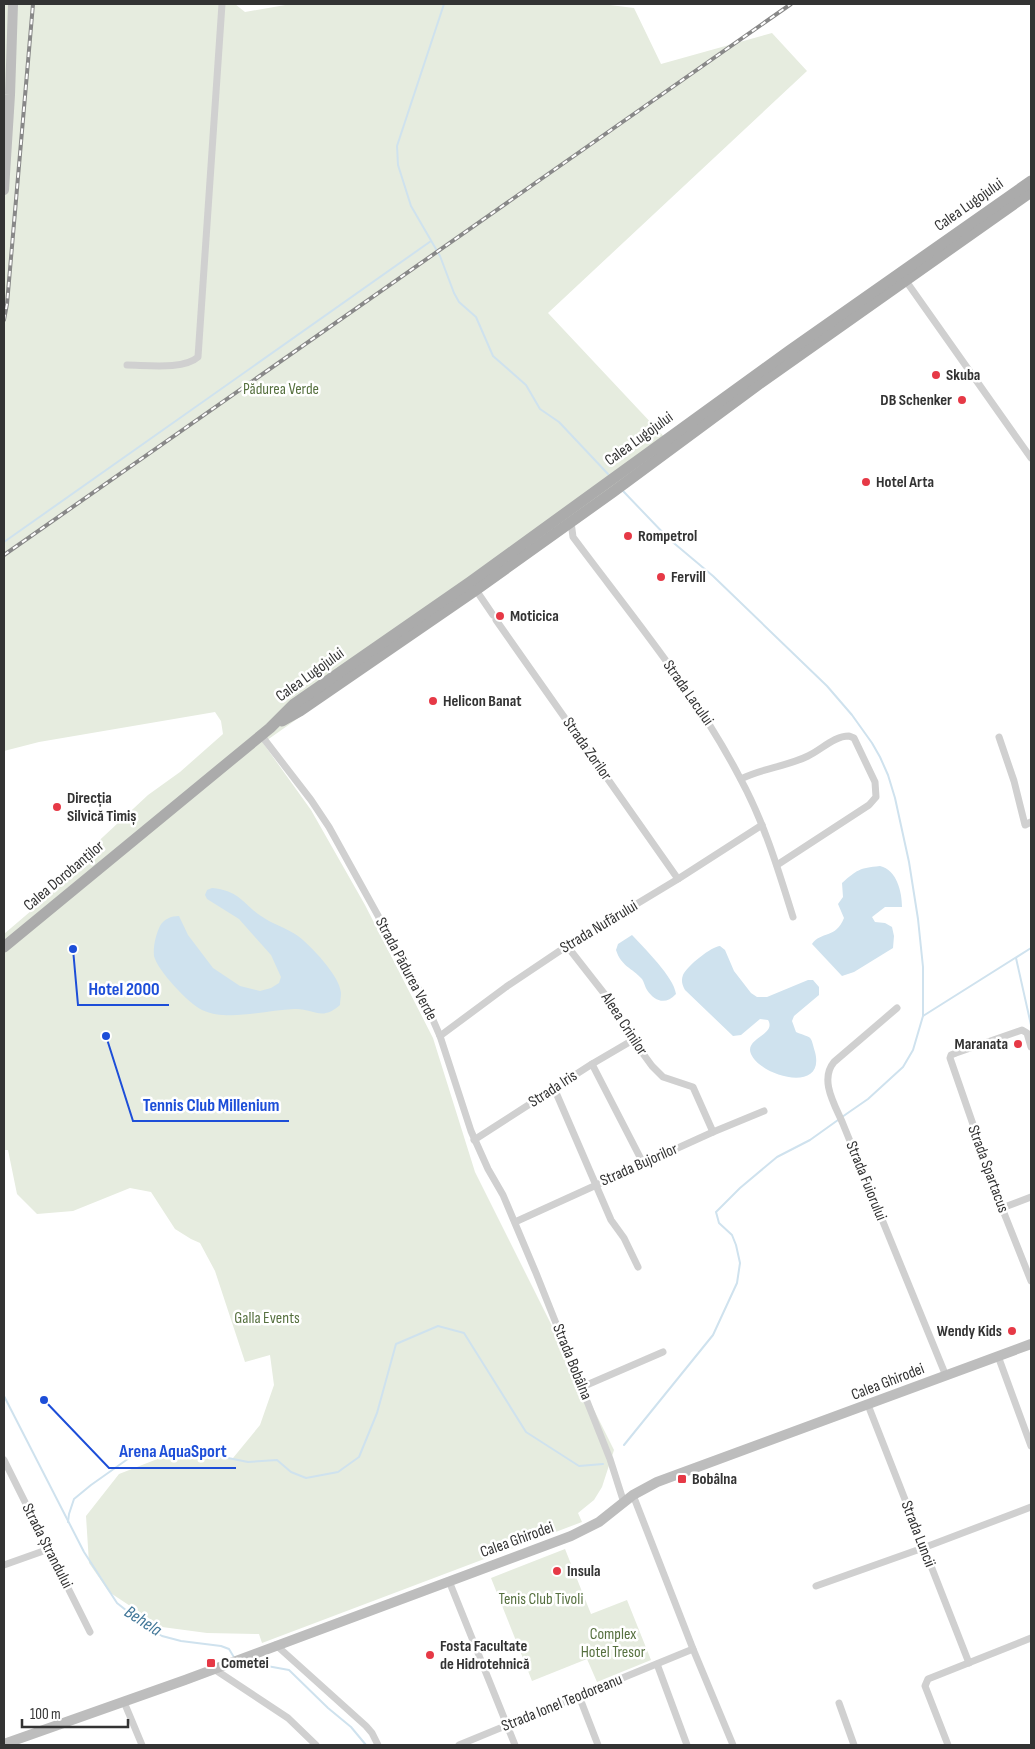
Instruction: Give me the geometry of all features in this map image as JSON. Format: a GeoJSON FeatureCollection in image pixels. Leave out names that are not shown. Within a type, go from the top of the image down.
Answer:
{"type":"FeatureCollection","features":[{"type":"Feature","properties":{"kind":"main road","name":"Calea Lugojului"},"geometry":{"type":"LineString","coordinates":[[266,732],[294,704],[470,582],[789,351],[1031,181]]}},
{"type":"Feature","properties":{"kind":"main road","name":"Calea Lugojului"},"geometry":{"type":"LineString","coordinates":[[266,732],[308,706],[476,590],[755,387],[1031,192]]}},
{"type":"Feature","properties":{"kind":"main road","name":"Calea Dorobanților"},"geometry":{"type":"LineString","coordinates":[[4,947],[266,732]]}},
{"type":"Feature","properties":{"kind":"street"},"geometry":{"type":"LineString","coordinates":[[4,190],[13,4]]}},
{"type":"Feature","properties":{"kind":"street"},"geometry":{"type":"LineString","coordinates":[[127,365],[183,365],[198,357],[222,4]]}},
{"type":"Feature","properties":{"kind":"street"},"geometry":{"type":"LineString","coordinates":[[906,281],[1031,458]]}},
{"type":"Feature","properties":{"kind":"street","name":"Strada Lacului"},"geometry":{"type":"LineString","coordinates":[[571,522],[573,537],[690,694],[741,779],[762,825],[793,917]]}},
{"type":"Feature","properties":{"kind":"street"},"geometry":{"type":"LineString","coordinates":[[557,532],[573,537]]}},
{"type":"Feature","properties":{"kind":"street","name":"Strada Zorilor"},"geometry":{"type":"LineString","coordinates":[[476,590],[678,879]]}},
{"type":"Feature","properties":{"kind":"street","name":"Strada Pădurea Verde"},"geometry":{"type":"LineString","coordinates":[[266,732],[337,840],[408,968],[440,1036],[474,1140],[488,1169],[504,1195],[515,1222]]}},
{"type":"Feature","properties":{"kind":"street"},"geometry":{"type":"LineString","coordinates":[[741,779],[795,762],[839,738],[849,736],[854,738],[875,782],[876,797],[869,805],[777,865]]}},
{"type":"Feature","properties":{"kind":"street"},"geometry":{"type":"LineString","coordinates":[[999,738],[1028,824]]}},
{"type":"Feature","properties":{"kind":"street","name":"Strada Nufărului"},"geometry":{"type":"LineString","coordinates":[[440,1036],[506,987],[568,946],[762,825]]}},
{"type":"Feature","properties":{"kind":"street","name":"Aleea Crinilor"},"geometry":{"type":"LineString","coordinates":[[568,946],[603,992],[652,1066],[664,1076],[693,1087],[713,1132]]}},
{"type":"Feature","properties":{"kind":"street","name":"Strada Fuiorului"},"geometry":{"type":"LineString","coordinates":[[897,1008],[831,1066],[827,1082],[842,1124],[946,1376]]}},
{"type":"Feature","properties":{"kind":"street","name":"Strada Spartacus"},"geometry":{"type":"LineString","coordinates":[[1031,1047],[1025,1031],[1019,1031],[951,1056],[950,1062],[1002,1208],[1031,1281]]}},
{"type":"Feature","properties":{"kind":"street","name":"Strada Iris"},"geometry":{"type":"LineString","coordinates":[[474,1140],[592,1064],[634,1040]]}},
{"type":"Feature","properties":{"kind":"street"},"geometry":{"type":"LineString","coordinates":[[592,1064],[643,1163]]}},
{"type":"Feature","properties":{"kind":"street"},"geometry":{"type":"LineString","coordinates":[[554,1088],[611,1220],[624,1238],[638,1267]]}},
{"type":"Feature","properties":{"kind":"street","name":"Strada Bujorilor"},"geometry":{"type":"LineString","coordinates":[[515,1222],[595,1184],[764,1111]]}},
{"type":"Feature","properties":{"kind":"street"},"geometry":{"type":"LineString","coordinates":[[1002,1208],[1031,1197]]}},
{"type":"Feature","properties":{"kind":"street","name":"Strada Bobâlna"},"geometry":{"type":"LineString","coordinates":[[515,1222],[610,1459],[624,1503]]}},
{"type":"Feature","properties":{"kind":"street","name":"Calea Ghirodei"},"geometry":{"type":"LineString","coordinates":[[4,1744],[214,1669],[571,1536],[599,1522],[633,1495],[657,1482],[1031,1344]]}},
{"type":"Feature","properties":{"kind":"street"},"geometry":{"type":"LineString","coordinates":[[582,1387],[663,1352]]}},
{"type":"Feature","properties":{"kind":"street"},"geometry":{"type":"LineString","coordinates":[[998,1356],[1031,1446]]}},
{"type":"Feature","properties":{"kind":"street","name":"Strada Luncii"},"geometry":{"type":"LineString","coordinates":[[868,1405],[969,1663]]}},
{"type":"Feature","properties":{"kind":"street","name":"Strada Ștrandului"},"geometry":{"type":"LineString","coordinates":[[4,1460],[90,1632]]}},
{"type":"Feature","properties":{"kind":"street"},"geometry":{"type":"LineString","coordinates":[[633,1495],[733,1745]]}},
{"type":"Feature","properties":{"kind":"street"},"geometry":{"type":"LineString","coordinates":[[816,1586],[1031,1507]]}},
{"type":"Feature","properties":{"kind":"street"},"geometry":{"type":"LineString","coordinates":[[4,1565],[49,1549]]}},
{"type":"Feature","properties":{"kind":"street"},"geometry":{"type":"LineString","coordinates":[[449,1581],[515,1745]]}},
{"type":"Feature","properties":{"kind":"street"},"geometry":{"type":"LineString","coordinates":[[948,1745],[925,1686],[928,1679],[1031,1638]]}},
{"type":"Feature","properties":{"kind":"street"},"geometry":{"type":"LineString","coordinates":[[276,1645],[366,1726],[378,1745]]}},
{"type":"Feature","properties":{"kind":"street","name":"Strada Ionel Teodoreanu"},"geometry":{"type":"LineString","coordinates":[[459,1745],[693,1649]]}},
{"type":"Feature","properties":{"kind":"street"},"geometry":{"type":"LineString","coordinates":[[657,1664],[687,1745]]}},
{"type":"Feature","properties":{"kind":"street"},"geometry":{"type":"LineString","coordinates":[[214,1669],[288,1718],[316,1745]]}},
{"type":"Feature","properties":{"kind":"street"},"geometry":{"type":"LineString","coordinates":[[579,1696],[598,1745]]}},
{"type":"Feature","properties":{"kind":"street"},"geometry":{"type":"LineString","coordinates":[[124,1702],[142,1745]]}},
{"type":"Feature","properties":{"kind":"street"},"geometry":{"type":"LineString","coordinates":[[839,1704],[854,1745]]}},
{"type":"Feature","properties":{"kind":"green space","name":"Pădurea Verde"},"geometry":{"type":"Polygon","coordinates":[[[4,4],[235,4],[245,12],[291,4],[602,4],[634,8],[661,64],[772,33],[807,71],[548,313],[670,443],[626,487],[263,743],[311,810],[365,905],[433,1038],[475,1172],[614,1450],[602,1487],[594,1500],[578,1513],[582,1522],[262,1643],[259,1634],[207,1633],[162,1627],[109,1592],[89,1563],[86,1516],[119,1474],[165,1456],[233,1458],[260,1425],[274,1385],[270,1355],[245,1362],[215,1271],[200,1243],[175,1229],[151,1192],[130,1188],[73,1211],[37,1214],[17,1194],[8,1150],[4,1150],[4,934],[87,863],[89,850],[148,795],[180,772],[223,734],[221,721],[215,712],[39,742],[4,751],[4,4]]]}},
{"type":"Feature","properties":{"kind":"green space","name":"Tenis Club Tivoli"},"geometry":{"type":"Polygon","coordinates":[[[565,1549],[591,1614],[627,1600],[651,1660],[597,1682],[587,1659],[532,1681],[491,1578],[565,1549]]]}},
{"type":"Feature","properties":{"kind":"water"},"geometry":{"type":"Polygon","coordinates":[[[880,866],[891,872],[897,882],[901,895],[902,907],[885,907],[872,917],[875,922],[885,923],[892,927],[894,936],[893,948],[854,972],[842,976],[812,944],[841,925],[844,918],[838,904],[843,897],[842,883],[859,870],[880,866]]]}},
{"type":"Feature","properties":{"kind":"water"},"geometry":{"type":"Polygon","coordinates":[[[212,888],[235,895],[261,916],[294,933],[304,941],[336,978],[341,993],[340,1005],[328,1013],[294,1009],[223,1015],[202,1010],[189,1001],[167,978],[154,956],[155,940],[160,926],[166,920],[173,917],[179,916],[188,935],[213,968],[240,986],[260,991],[271,988],[279,983],[281,977],[271,955],[239,919],[207,899],[205,895],[207,890],[212,888]]]}},
{"type":"Feature","properties":{"kind":"water"},"geometry":{"type":"Polygon","coordinates":[[[632,935],[670,979],[676,994],[668,1000],[661,1001],[650,994],[642,979],[618,955],[616,950],[618,944],[632,935]]]}},
{"type":"Feature","properties":{"kind":"water"},"geometry":{"type":"Polygon","coordinates":[[[720,946],[725,950],[734,971],[751,993],[757,997],[767,997],[808,980],[813,980],[819,987],[819,995],[794,1016],[792,1021],[796,1032],[810,1038],[812,1042],[816,1065],[811,1073],[802,1077],[791,1077],[779,1075],[767,1069],[757,1062],[750,1049],[752,1044],[768,1029],[770,1025],[768,1020],[760,1019],[741,1035],[733,1036],[685,990],[682,981],[685,971],[706,953],[720,946]]]}},
{"type":"Feature","properties":{"kind":"waterway"},"geometry":{"type":"LineString","coordinates":[[444,4],[397,146],[398,165],[411,206],[440,256],[454,293],[459,302],[476,317],[493,356],[526,385],[540,409],[559,422],[608,474]]}},
{"type":"Feature","properties":{"kind":"waterway"},"geometry":{"type":"LineString","coordinates":[[4,542],[431,241]]}},
{"type":"Feature","properties":{"kind":"waterway"},"geometry":{"type":"LineString","coordinates":[[623,491],[669,539],[713,576],[827,686],[852,715],[872,743],[888,775],[909,862],[918,919],[923,967],[923,1016],[913,1050],[903,1067],[868,1099],[842,1117]]}},
{"type":"Feature","properties":{"kind":"waterway"},"geometry":{"type":"LineString","coordinates":[[923,1016],[1031,948]]}},
{"type":"Feature","properties":{"kind":"waterway"},"geometry":{"type":"LineString","coordinates":[[1016,958],[1031,1025]]}},
{"type":"Feature","properties":{"kind":"waterway"},"geometry":{"type":"LineString","coordinates":[[624,1445],[713,1335],[737,1283],[740,1263],[736,1245],[732,1235],[719,1223],[716,1212],[740,1188],[777,1157],[810,1140],[838,1120]]}},
{"type":"Feature","properties":{"kind":"waterway"},"geometry":{"type":"LineString","coordinates":[[68,1522],[74,1499],[132,1456],[188,1453],[248,1462],[277,1460],[291,1472],[306,1478],[338,1472],[359,1457],[377,1413],[396,1344],[438,1326],[464,1333],[526,1432],[579,1466],[603,1464]]}},
{"type":"Feature","properties":{"kind":"waterway","name":"Behela"},"geometry":{"type":"LineString","coordinates":[[4,1396],[84,1552],[117,1603],[147,1627],[162,1636],[181,1641],[221,1646],[229,1649],[235,1659]]}},
{"type":"Feature","properties":{"kind":"waterway","name":"Behela"},"geometry":{"type":"LineString","coordinates":[[239,1665],[267,1666],[289,1670],[328,1708],[351,1727],[366,1745]]}},
{"type":"Feature","properties":{"kind":"railway"},"geometry":{"type":"LineString","coordinates":[[4,320],[7,304],[33,4]]}},
{"type":"Feature","properties":{"kind":"railway"},"geometry":{"type":"LineString","coordinates":[[4,555],[791,4]]}},
{"type":"Feature","properties":{"kind":"place","name":"Skuba"},"geometry":{"type":"Point","coordinates":[936,375]}},
{"type":"Feature","properties":{"kind":"place","name":"DB Schenker"},"geometry":{"type":"Point","coordinates":[962,400]}},
{"type":"Feature","properties":{"kind":"place","name":"Hotel Arta"},"geometry":{"type":"Point","coordinates":[866,482]}},
{"type":"Feature","properties":{"kind":"place","name":"Rompetrol"},"geometry":{"type":"Point","coordinates":[628,536]}},
{"type":"Feature","properties":{"kind":"place","name":"Fervill"},"geometry":{"type":"Point","coordinates":[661,577]}},
{"type":"Feature","properties":{"kind":"place","name":"Moticica"},"geometry":{"type":"Point","coordinates":[500,616]}},
{"type":"Feature","properties":{"kind":"place","name":"Helicon Banat"},"geometry":{"type":"Point","coordinates":[433,701]}},
{"type":"Feature","properties":{"kind":"place","name":"Direcția Silvică Timiș"},"geometry":{"type":"Point","coordinates":[57,807]}},
{"type":"Feature","properties":{"kind":"place","name":"Hotel 2000"},"geometry":{"type":"Point","coordinates":[73,949]}},
{"type":"Feature","properties":{"kind":"place","name":"Tennis Club Millenium"},"geometry":{"type":"Point","coordinates":[106,1036]}},
{"type":"Feature","properties":{"kind":"place","name":"Maranata"},"geometry":{"type":"Point","coordinates":[1018,1044]}},
{"type":"Feature","properties":{"kind":"place","name":"Wendy Kids"},"geometry":{"type":"Point","coordinates":[1012,1331]}},
{"type":"Feature","properties":{"kind":"place","name":"Arena AquaSport"},"geometry":{"type":"Point","coordinates":[44,1400]}},
{"type":"Feature","properties":{"kind":"place","name":"Bobâlna"},"geometry":{"type":"Point","coordinates":[682,1479]}},
{"type":"Feature","properties":{"kind":"place","name":"Insula"},"geometry":{"type":"Point","coordinates":[557,1571]}},
{"type":"Feature","properties":{"kind":"place","name":"Fosta Facultate de Hidrotehnică"},"geometry":{"type":"Point","coordinates":[430,1655]}},
{"type":"Feature","properties":{"kind":"place","name":"Cometei"},"geometry":{"type":"Point","coordinates":[211,1663]}},
{"type":"Feature","properties":{"kind":"park label","name":"Galla Events"},"geometry":{"type":"Point","coordinates":[267,1318]}},
{"type":"Feature","properties":{"kind":"park label","name":"Complex Hotel Tresor"},"geometry":{"type":"Point","coordinates":[613,1643]}}]}
